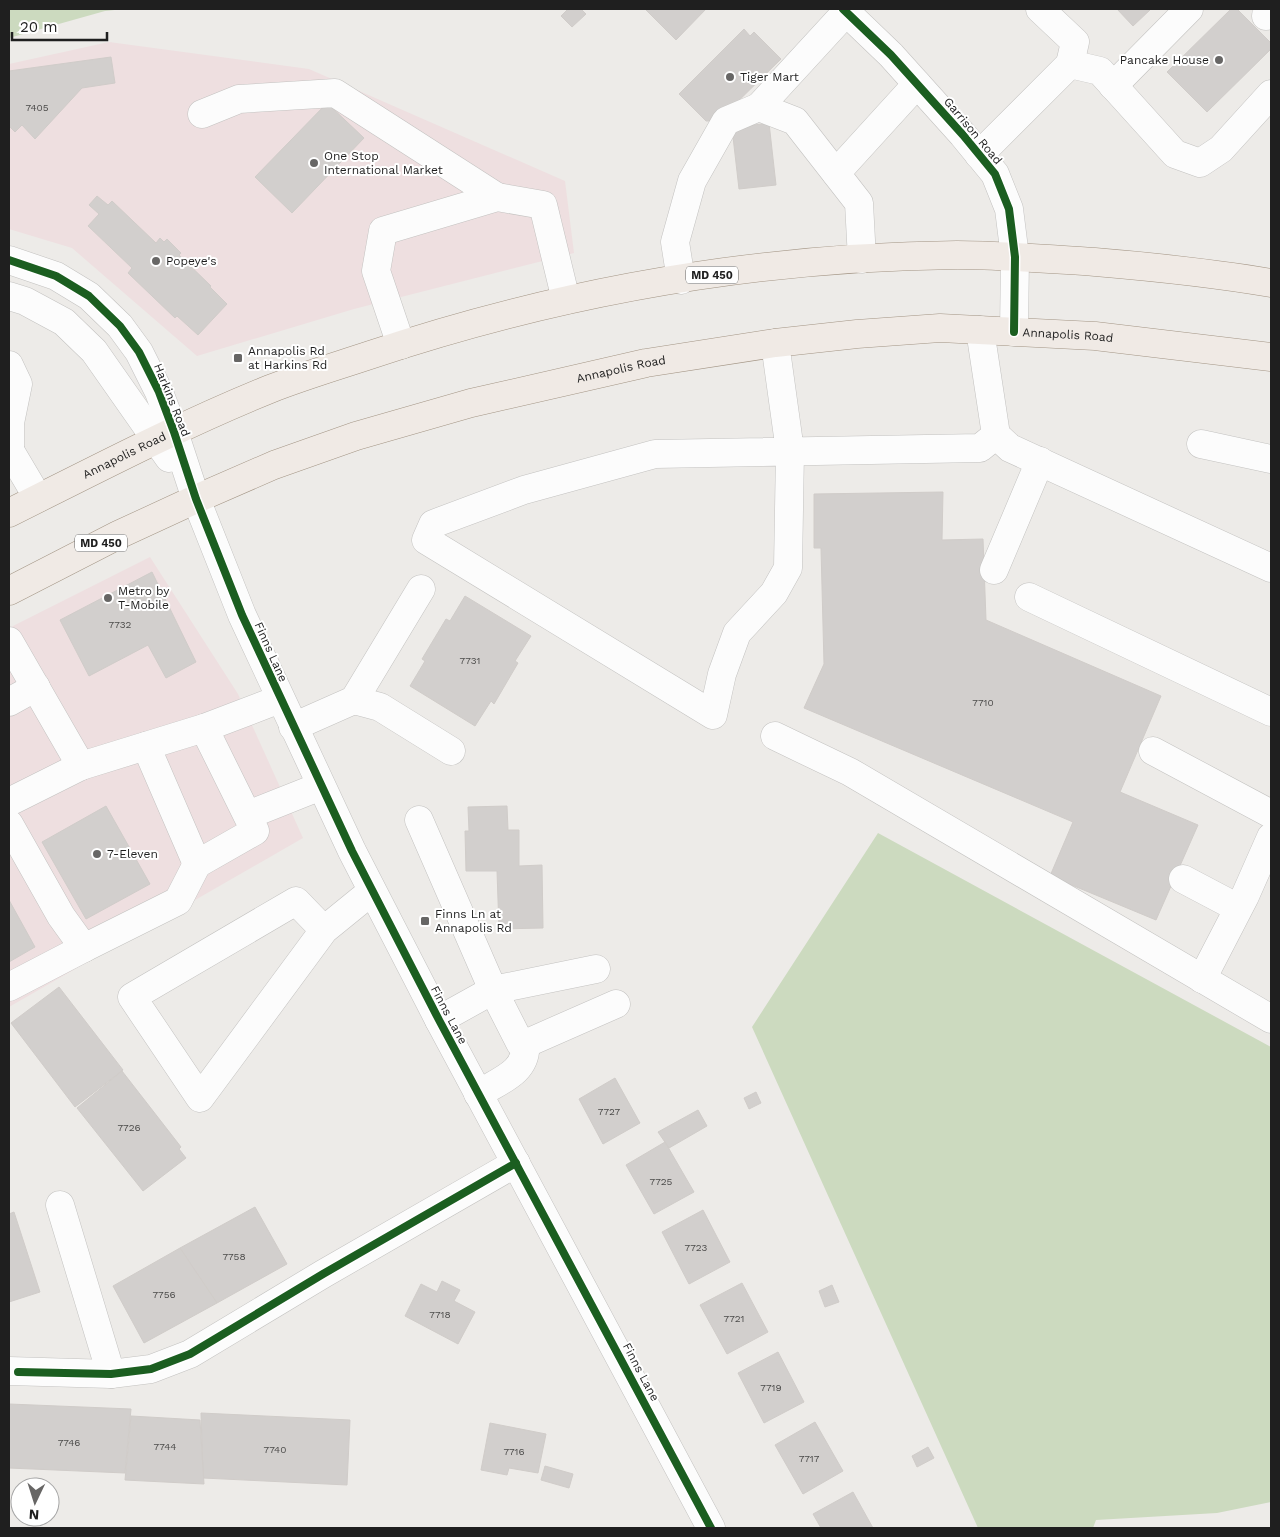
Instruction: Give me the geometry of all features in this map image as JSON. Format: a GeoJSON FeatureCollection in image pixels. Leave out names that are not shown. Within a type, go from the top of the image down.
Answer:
{"type":"FeatureCollection","features":[{"type":"Feature","properties":{"kind":"main road","name":"Annapolis Road"},"geometry":{"type":"LineString","coordinates":[[9,512],[165,436],[273,388],[401,345],[505,314],[603,292],[792,264],[958,255],[1156,267],[1271,282]]}},
{"type":"Feature","properties":{"kind":"main road","name":"Annapolis Road"},"geometry":{"type":"LineString","coordinates":[[9,592],[118,535],[196,499],[274,466],[356,436],[471,403],[646,363],[775,343],[857,334],[940,328],[1095,336],[1271,357]]}},
{"type":"Feature","properties":{"kind":"street"},"geometry":{"type":"LineString","coordinates":[[979,155],[1070,64],[1075,42],[1040,9]]}},
{"type":"Feature","properties":{"kind":"street"},"geometry":{"type":"LineString","coordinates":[[1113,86],[1189,9]]}},
{"type":"Feature","properties":{"kind":"street"},"geometry":{"type":"LineString","coordinates":[[681,280],[675,242],[692,181],[726,122],[759,107],[846,10]]}},
{"type":"Feature","properties":{"kind":"street","name":"Garrison Road"},"geometry":{"type":"LineString","coordinates":[[846,10],[891,55],[995,174],[1010,209],[1015,257],[1014,332]]}},
{"type":"Feature","properties":{"kind":"street"},"geometry":{"type":"LineString","coordinates":[[1070,64],[1100,70],[1175,154],[1200,163],[1220,149],[1271,94]]}},
{"type":"Feature","properties":{"kind":"street"},"geometry":{"type":"LineString","coordinates":[[836,173],[917,84]]}},
{"type":"Feature","properties":{"kind":"street"},"geometry":{"type":"LineString","coordinates":[[202,114],[239,99],[335,93],[497,197],[544,205],[566,300]]}},
{"type":"Feature","properties":{"kind":"street"},"geometry":{"type":"LineString","coordinates":[[759,107],[795,121],[859,203],[862,259]]}},
{"type":"Feature","properties":{"kind":"street"},"geometry":{"type":"LineString","coordinates":[[401,345],[376,271],[383,232],[497,197]]}},
{"type":"Feature","properties":{"kind":"street","name":"Harkins Road"},"geometry":{"type":"LineString","coordinates":[[9,260],[56,276],[89,296],[120,326],[139,352],[159,392],[165,436]]}},
{"type":"Feature","properties":{"kind":"street","name":"Harkins Road"},"geometry":{"type":"LineString","coordinates":[[9,296],[64,322],[94,351],[165,436],[196,499]]}},
{"type":"Feature","properties":{"kind":"street"},"geometry":{"type":"LineString","coordinates":[[980,330],[996,435],[1010,448],[1271,568]]}},
{"type":"Feature","properties":{"kind":"street"},"geometry":{"type":"LineString","coordinates":[[775,343],[790,452],[788,568],[774,593],[737,633],[722,674],[713,715],[426,540],[433,524],[524,490],[655,454],[790,452],[980,448],[996,435]]}},
{"type":"Feature","properties":{"kind":"street"},"geometry":{"type":"LineString","coordinates":[[9,365],[18,384],[10,423],[9,450],[38,498]]}},
{"type":"Feature","properties":{"kind":"street"},"geometry":{"type":"LineString","coordinates":[[1201,444],[1271,459]]}},
{"type":"Feature","properties":{"kind":"street"},"geometry":{"type":"LineString","coordinates":[[994,570],[1040,461]]}},
{"type":"Feature","properties":{"kind":"street","name":"Finns Lane"},"geometry":{"type":"LineString","coordinates":[[196,499],[242,615],[293,728],[372,891],[478,1094],[711,1528]]}},
{"type":"Feature","properties":{"kind":"street"},"geometry":{"type":"LineString","coordinates":[[293,728],[354,700],[421,589]]}},
{"type":"Feature","properties":{"kind":"street"},"geometry":{"type":"LineString","coordinates":[[1028,597],[1271,712]]}},
{"type":"Feature","properties":{"kind":"street"},"geometry":{"type":"LineString","coordinates":[[9,641],[81,766]]}},
{"type":"Feature","properties":{"kind":"street"},"geometry":{"type":"LineString","coordinates":[[9,702],[36,687]]}},
{"type":"Feature","properties":{"kind":"street"},"geometry":{"type":"LineString","coordinates":[[9,802],[81,766],[204,728],[280,699]]}},
{"type":"Feature","properties":{"kind":"street"},"geometry":{"type":"LineString","coordinates":[[354,700],[380,707],[451,751]]}},
{"type":"Feature","properties":{"kind":"street"},"geometry":{"type":"LineString","coordinates":[[9,987],[178,901],[197,864],[255,831],[204,728]]}},
{"type":"Feature","properties":{"kind":"street"},"geometry":{"type":"LineString","coordinates":[[775,736],[850,772],[1271,1019]]}},
{"type":"Feature","properties":{"kind":"street"},"geometry":{"type":"LineString","coordinates":[[146,746],[197,864]]}},
{"type":"Feature","properties":{"kind":"street"},"geometry":{"type":"LineString","coordinates":[[1153,751],[1271,814]]}},
{"type":"Feature","properties":{"kind":"street"},"geometry":{"type":"LineString","coordinates":[[248,815],[321,786]]}},
{"type":"Feature","properties":{"kind":"street"},"geometry":{"type":"LineString","coordinates":[[419,820],[493,990],[520,1042],[525,1044],[616,1004]]}},
{"type":"Feature","properties":{"kind":"street"},"geometry":{"type":"LineString","coordinates":[[9,824],[61,916],[84,948]]}},
{"type":"Feature","properties":{"kind":"street"},"geometry":{"type":"LineString","coordinates":[[1202,979],[1271,837]]}},
{"type":"Feature","properties":{"kind":"street"},"geometry":{"type":"LineString","coordinates":[[1183,879],[1238,908]]}},
{"type":"Feature","properties":{"kind":"street"},"geometry":{"type":"LineString","coordinates":[[324,930],[296,901],[132,997],[200,1098],[324,930],[372,891]]}},
{"type":"Feature","properties":{"kind":"street"},"geometry":{"type":"LineString","coordinates":[[439,1020],[493,990],[596,969]]}},
{"type":"Feature","properties":{"kind":"street"},"geometry":{"type":"LineString","coordinates":[[478,1094],[518,1069],[524,1062],[525,1044]]}},
{"type":"Feature","properties":{"kind":"street"},"geometry":{"type":"LineString","coordinates":[[13,1372],[112,1374],[151,1369],[190,1354],[323,1274],[516,1163]]}},
{"type":"Feature","properties":{"kind":"street"},"geometry":{"type":"LineString","coordinates":[[60,1205],[112,1374]]}},
{"type":"Feature","properties":{"kind":"shaded area"},"geometry":{"type":"Polygon","coordinates":[[[109,42],[309,69],[565,181],[574,253],[354,309],[197,356],[72,248],[9,229],[9,64],[109,42]]]}},
{"type":"Feature","properties":{"kind":"shaded area"},"geometry":{"type":"Polygon","coordinates":[[[150,557],[238,694],[303,838],[9,1007],[9,628],[150,557]]]}},
{"type":"Feature","properties":{"kind":"green space"},"geometry":{"type":"Polygon","coordinates":[[[9,9],[124,9],[105,11],[9,38],[9,9]]]}},
{"type":"Feature","properties":{"kind":"green space"},"geometry":{"type":"Polygon","coordinates":[[[878,833],[1271,1047],[1271,1502],[1217,1513],[1096,1520],[1093,1528],[978,1528],[752,1027],[878,833]]]}},
{"type":"Feature","properties":{"kind":"building"},"geometry":{"type":"Polygon","coordinates":[[[568,9],[581,9],[586,14],[572,27],[561,16],[568,9]]]}},
{"type":"Feature","properties":{"kind":"building"},"geometry":{"type":"Polygon","coordinates":[[[645,9],[706,9],[676,40],[645,9]]]}},
{"type":"Feature","properties":{"kind":"building"},"geometry":{"type":"Polygon","coordinates":[[[1117,9],[1151,9],[1133,26],[1117,9]]]}},
{"type":"Feature","properties":{"kind":"building","name":"Pancake House"},"geometry":{"type":"Polygon","coordinates":[[[1231,9],[1237,9],[1271,43],[1271,49],[1207,112],[1167,72],[1231,9]]]}},
{"type":"Feature","properties":{"kind":"building","name":"Tiger Mart"},"geometry":{"type":"Polygon","coordinates":[[[744,29],[750,36],[754,32],[781,59],[718,121],[706,121],[679,94],[744,29]]]}},
{"type":"Feature","properties":{"kind":"building"},"geometry":{"type":"Polygon","coordinates":[[[111,57],[115,83],[82,88],[35,139],[22,125],[15,132],[9,126],[9,71],[111,57]]]}},
{"type":"Feature","properties":{"kind":"building"},"geometry":{"type":"Polygon","coordinates":[[[327,103],[364,138],[292,213],[255,177],[327,103]]]}},
{"type":"Feature","properties":{"kind":"building"},"geometry":{"type":"Polygon","coordinates":[[[769,123],[776,185],[739,189],[732,128],[769,123]]]}},
{"type":"Feature","properties":{"kind":"building","name":"Popeye's"},"geometry":{"type":"Polygon","coordinates":[[[97,196],[108,205],[112,201],[156,243],[160,238],[164,242],[167,239],[181,253],[179,255],[227,304],[198,335],[177,316],[175,318],[128,273],[132,268],[88,226],[99,214],[89,205],[97,196]]]}},
{"type":"Feature","properties":{"kind":"building"},"geometry":{"type":"Polygon","coordinates":[[[943,492],[942,540],[983,539],[986,620],[1161,696],[1120,792],[1198,825],[1156,920],[1050,876],[1073,822],[804,708],[824,664],[821,548],[814,548],[814,494],[943,492]]]}},
{"type":"Feature","properties":{"kind":"building"},"geometry":{"type":"Polygon","coordinates":[[[152,572],[196,662],[166,678],[148,645],[89,676],[60,620],[152,572]]]}},
{"type":"Feature","properties":{"kind":"building"},"geometry":{"type":"Polygon","coordinates":[[[465,596],[531,636],[515,661],[518,663],[494,704],[491,701],[475,726],[410,686],[425,661],[422,659],[446,619],[450,621],[465,596]]]}},
{"type":"Feature","properties":{"kind":"building"},"geometry":{"type":"Polygon","coordinates":[[[106,806],[150,884],[86,919],[42,842],[106,806]]]}},
{"type":"Feature","properties":{"kind":"building"},"geometry":{"type":"Polygon","coordinates":[[[507,806],[508,830],[519,830],[519,866],[542,865],[543,928],[499,929],[497,871],[466,871],[465,831],[469,831],[468,807],[507,806]]]}},
{"type":"Feature","properties":{"kind":"building"},"geometry":{"type":"Polygon","coordinates":[[[9,900],[35,947],[9,962],[9,900]]]}},
{"type":"Feature","properties":{"kind":"building"},"geometry":{"type":"Polygon","coordinates":[[[59,987],[123,1070],[75,1107],[11,1023],[59,987]]]}},
{"type":"Feature","properties":{"kind":"building"},"geometry":{"type":"Polygon","coordinates":[[[122,1071],[181,1147],[179,1149],[186,1158],[143,1191],[77,1108],[122,1071]]]}},
{"type":"Feature","properties":{"kind":"building"},"geometry":{"type":"Polygon","coordinates":[[[615,1078],[640,1123],[603,1144],[579,1099],[615,1078]]]}},
{"type":"Feature","properties":{"kind":"building"},"geometry":{"type":"Polygon","coordinates":[[[756,1092],[761,1103],[749,1109],[744,1098],[756,1092]]]}},
{"type":"Feature","properties":{"kind":"building"},"geometry":{"type":"Polygon","coordinates":[[[698,1110],[707,1126],[669,1148],[658,1132],[698,1110]]]}},
{"type":"Feature","properties":{"kind":"building"},"geometry":{"type":"Polygon","coordinates":[[[665,1142],[694,1192],[654,1214],[626,1165],[665,1142]]]}},
{"type":"Feature","properties":{"kind":"building"},"geometry":{"type":"Polygon","coordinates":[[[255,1207],[287,1264],[217,1303],[180,1248],[255,1207]]]}},
{"type":"Feature","properties":{"kind":"building"},"geometry":{"type":"Polygon","coordinates":[[[703,1210],[730,1262],[689,1284],[662,1232],[703,1210]]]}},
{"type":"Feature","properties":{"kind":"building"},"geometry":{"type":"Polygon","coordinates":[[[14,1212],[40,1292],[9,1302],[9,1214],[14,1212]]]}},
{"type":"Feature","properties":{"kind":"building"},"geometry":{"type":"Polygon","coordinates":[[[180,1248],[217,1303],[144,1343],[113,1286],[180,1248]]]}},
{"type":"Feature","properties":{"kind":"building"},"geometry":{"type":"Polygon","coordinates":[[[442,1281],[460,1290],[454,1301],[475,1312],[458,1344],[405,1316],[421,1284],[437,1292],[442,1281]]]}},
{"type":"Feature","properties":{"kind":"building"},"geometry":{"type":"Polygon","coordinates":[[[742,1283],[768,1332],[727,1354],[700,1305],[742,1283]]]}},
{"type":"Feature","properties":{"kind":"building"},"geometry":{"type":"Polygon","coordinates":[[[832,1285],[839,1302],[825,1307],[819,1291],[832,1285]]]}},
{"type":"Feature","properties":{"kind":"building"},"geometry":{"type":"Polygon","coordinates":[[[778,1352],[804,1402],[764,1423],[738,1373],[778,1352]]]}},
{"type":"Feature","properties":{"kind":"building"},"geometry":{"type":"Polygon","coordinates":[[[9,1404],[131,1409],[125,1473],[9,1468],[9,1404]]]}},
{"type":"Feature","properties":{"kind":"building"},"geometry":{"type":"Polygon","coordinates":[[[201,1413],[350,1420],[347,1485],[203,1478],[201,1413]]]}},
{"type":"Feature","properties":{"kind":"building"},"geometry":{"type":"Polygon","coordinates":[[[131,1416],[200,1420],[204,1484],[125,1480],[131,1416]]]}},
{"type":"Feature","properties":{"kind":"building"},"geometry":{"type":"Polygon","coordinates":[[[815,1422],[843,1471],[803,1494],[775,1445],[815,1422]]]}},
{"type":"Feature","properties":{"kind":"building"},"geometry":{"type":"Polygon","coordinates":[[[490,1423],[546,1434],[538,1473],[509,1468],[507,1475],[481,1470],[490,1423]]]}},
{"type":"Feature","properties":{"kind":"building"},"geometry":{"type":"Polygon","coordinates":[[[928,1447],[934,1458],[917,1467],[912,1456],[928,1447]]]}},
{"type":"Feature","properties":{"kind":"building"},"geometry":{"type":"Polygon","coordinates":[[[545,1466],[573,1474],[569,1488],[541,1480],[545,1466]]]}},
{"type":"Feature","properties":{"kind":"building"},"geometry":{"type":"Polygon","coordinates":[[[853,1492],[873,1528],[821,1528],[813,1514],[853,1492]]]}},
{"type":"Feature","properties":{"kind":"cycle path"},"geometry":{"type":"LineString","coordinates":[[843,9],[891,55],[963,135],[995,174],[1009,209],[1015,257],[1014,332]]}},
{"type":"Feature","properties":{"kind":"cycle path"},"geometry":{"type":"LineString","coordinates":[[9,260],[56,276],[89,296],[120,326],[139,352],[159,392],[196,499],[242,615],[352,851],[439,1020],[711,1528]]}},
{"type":"Feature","properties":{"kind":"cycle path"},"geometry":{"type":"LineString","coordinates":[[18,1372],[111,1374],[151,1369],[190,1354],[323,1274],[516,1163]]}},
{"type":"Feature","properties":{"kind":"place","name":"Pancake House"},"geometry":{"type":"Point","coordinates":[1219,60]}},
{"type":"Feature","properties":{"kind":"place","name":"Tiger Mart"},"geometry":{"type":"Point","coordinates":[730,77]}},
{"type":"Feature","properties":{"kind":"place","name":"One Stop International Market"},"geometry":{"type":"Point","coordinates":[314,163]}},
{"type":"Feature","properties":{"kind":"place","name":"Popeye's"},"geometry":{"type":"Point","coordinates":[156,261]}},
{"type":"Feature","properties":{"kind":"place","name":"Annapolis Rd at Harkins Rd"},"geometry":{"type":"Point","coordinates":[238,358]}},
{"type":"Feature","properties":{"kind":"place","name":"Metro by T-Mobile"},"geometry":{"type":"Point","coordinates":[108,598]}},
{"type":"Feature","properties":{"kind":"place","name":"7-Eleven"},"geometry":{"type":"Point","coordinates":[97,854]}},
{"type":"Feature","properties":{"kind":"place","name":"Finns Ln at Annapolis Rd"},"geometry":{"type":"Point","coordinates":[425,921]}}]}
